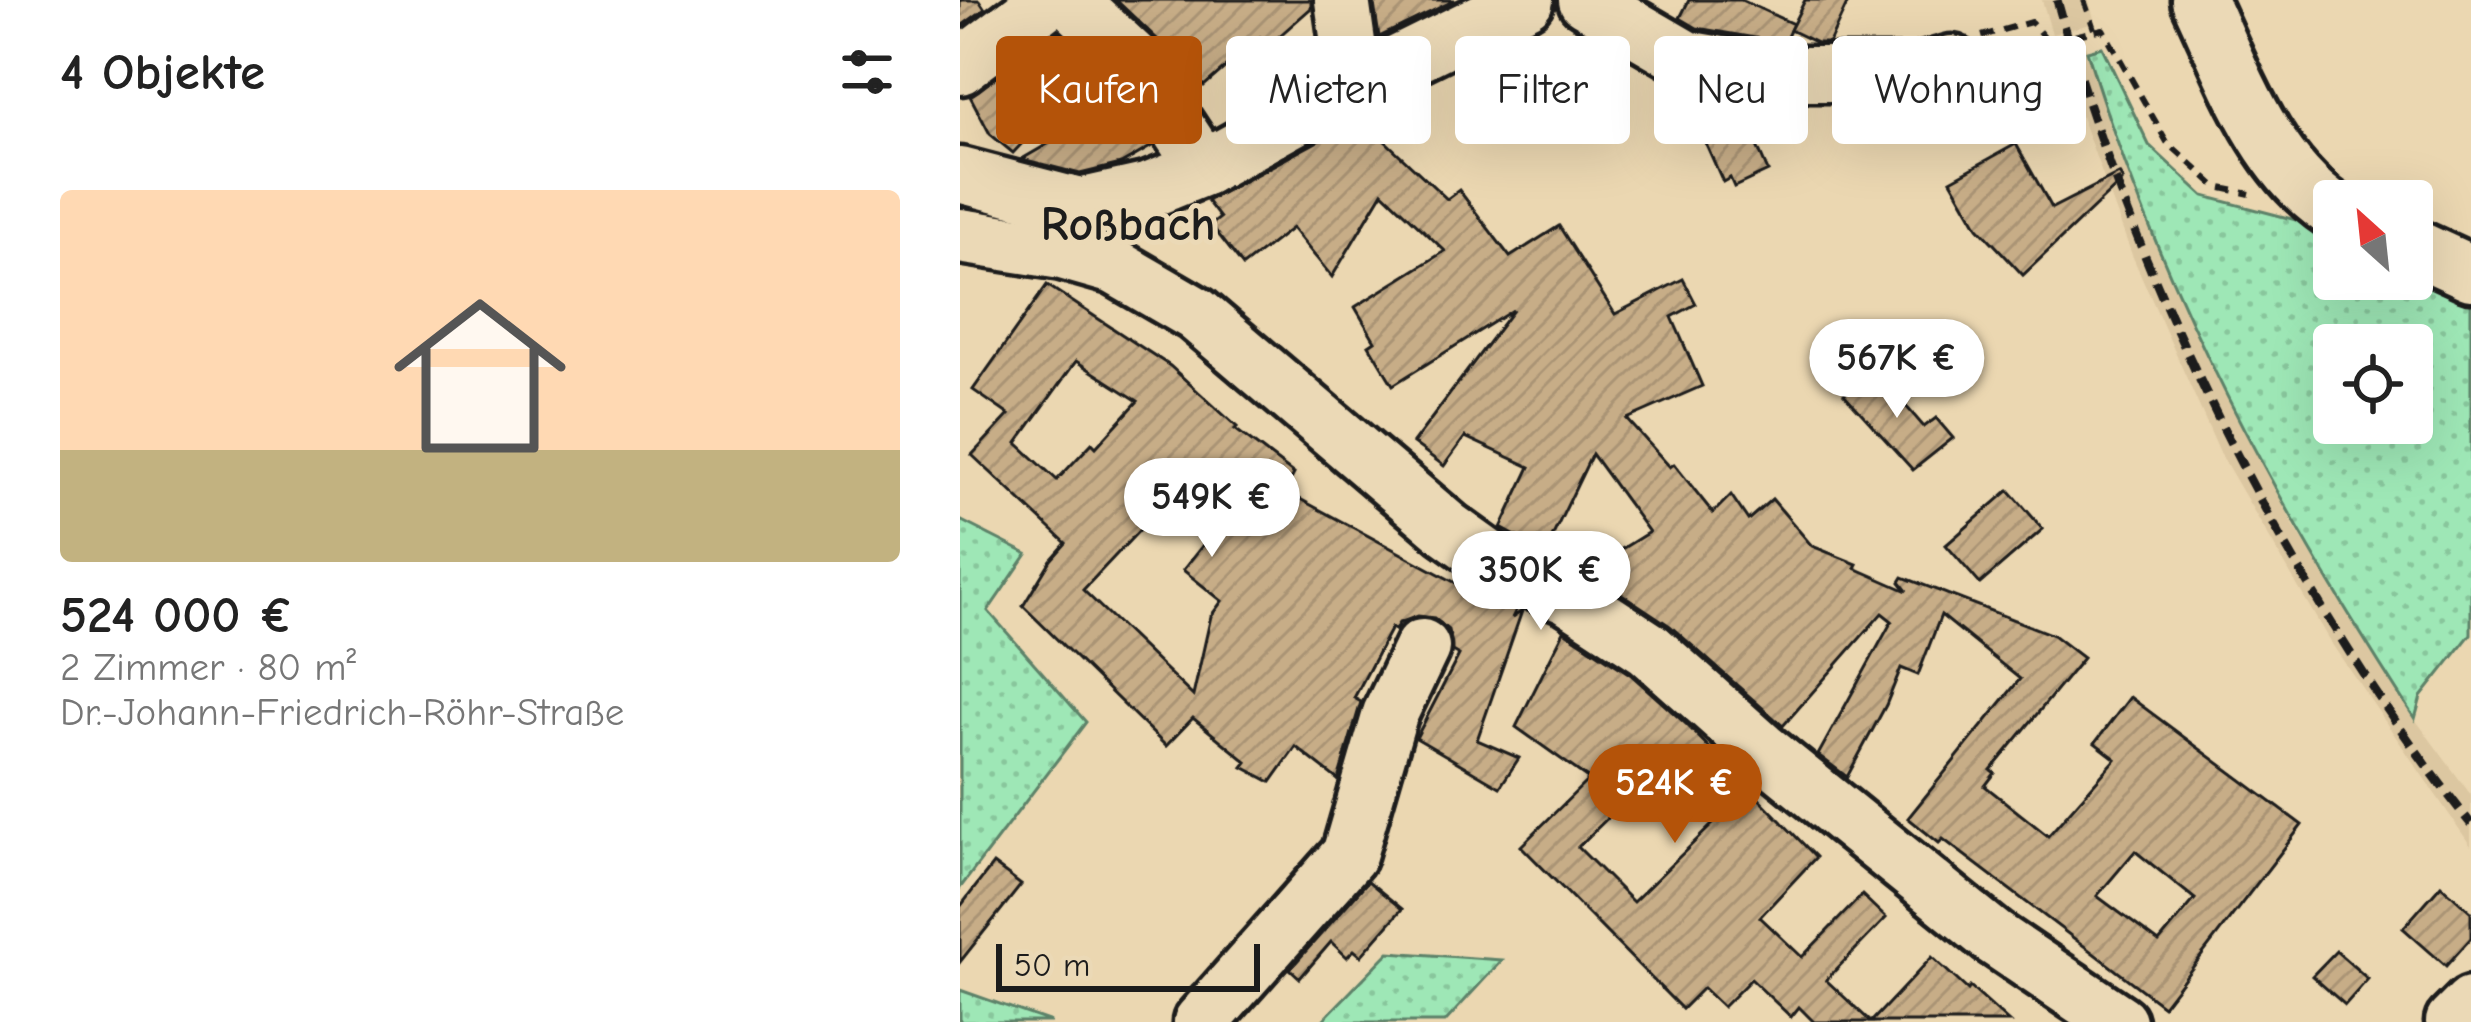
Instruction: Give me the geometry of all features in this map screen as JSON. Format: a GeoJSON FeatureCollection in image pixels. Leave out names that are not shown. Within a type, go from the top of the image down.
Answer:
{"type":"FeatureCollection","features":[{"type":"Feature","properties":{"kind":"street"},"geometry":{"type":"LineString","coordinates":[[960,67],[1048,0]]}},
{"type":"Feature","properties":{"kind":"street"},"geometry":{"type":"LineString","coordinates":[[1070,0],[1131,57],[1204,168]]}},
{"type":"Feature","properties":{"kind":"street"},"geometry":{"type":"LineString","coordinates":[[1342,0],[1347,36]]}},
{"type":"Feature","properties":{"kind":"street"},"geometry":{"type":"LineString","coordinates":[[1431,47],[1526,0]]}},
{"type":"Feature","properties":{"kind":"street"},"geometry":{"type":"LineString","coordinates":[[1586,0],[1686,58],[1780,74],[1832,74]]}},
{"type":"Feature","properties":{"kind":"street"},"geometry":{"type":"LineString","coordinates":[[2199,0],[2252,113],[2286,165],[2313,192]]}},
{"type":"Feature","properties":{"kind":"street"},"geometry":{"type":"LineString","coordinates":[[960,175],[1079,206],[1150,190],[1247,144]]}},
{"type":"Feature","properties":{"kind":"street"},"geometry":{"type":"LineString","coordinates":[[960,236],[1062,252],[1115,267],[1196,314],[1448,529],[1501,567],[1568,596],[1649,649],[1761,748],[1993,937],[2119,1022]]}},
{"type":"Feature","properties":{"kind":"street"},"geometry":{"type":"LineString","coordinates":[[2433,256],[2471,273]]}},
{"type":"Feature","properties":{"kind":"street"},"geometry":{"type":"LineString","coordinates":[[1202,1022],[1349,855],[1390,714],[1422,646]]}},
{"type":"Feature","properties":{"kind":"street"},"geometry":{"type":"LineString","coordinates":[[2453,1022],[2471,1004]]}},
{"type":"Feature","properties":{"kind":"path"},"geometry":{"type":"LineString","coordinates":[[2084,0],[2094,29]]}},
{"type":"Feature","properties":{"kind":"path"},"geometry":{"type":"LineString","coordinates":[[1982,36],[2031,22],[2043,36]]}},
{"type":"Feature","properties":{"kind":"path"},"geometry":{"type":"LineString","coordinates":[[2069,36],[2103,29],[2167,142],[2217,187],[2277,200],[2313,202]]}},
{"type":"Feature","properties":{"kind":"shaded area"},"geometry":{"type":"Polygon","coordinates":[[[2042,0],[2089,0],[2095,23],[2052,34],[2042,0]]]}},
{"type":"Feature","properties":{"kind":"shaded area"},"geometry":{"type":"Polygon","coordinates":[[[2086,49],[2113,137],[2189,318],[2294,526],[2415,719],[2471,795],[2471,846],[2329,640],[2220,453],[2132,255],[2086,130],[2086,49]]]}},
{"type":"Feature","properties":{"kind":"green space"},"geometry":{"type":"Polygon","coordinates":[[[2102,47],[2149,145],[2204,196],[2313,225],[2313,300],[2433,300],[2433,270],[2471,287],[2471,634],[2421,697],[2415,719],[2317,560],[2227,397],[2116,140],[2087,51],[2102,47]]]}},
{"type":"Feature","properties":{"kind":"green space"},"geometry":{"type":"Polygon","coordinates":[[[960,520],[1027,554],[988,611],[1086,722],[960,888],[960,520]]]}},
{"type":"Feature","properties":{"kind":"green space"},"geometry":{"type":"Polygon","coordinates":[[[1389,952],[1502,960],[1445,1022],[1321,1022],[1389,952]]]}},
{"type":"Feature","properties":{"kind":"green space"},"geometry":{"type":"Polygon","coordinates":[[[960,990],[1051,1022],[960,1022],[960,990]]]}},
{"type":"Feature","properties":{"kind":"building"},"geometry":{"type":"Polygon","coordinates":[[[960,0],[979,0],[985,9],[960,27],[960,0]]]}},
{"type":"Feature","properties":{"kind":"building"},"geometry":{"type":"Polygon","coordinates":[[[1116,0],[1311,0],[1311,8],[1279,36],[1226,36],[1226,67],[1204,86],[1202,36],[1154,36],[1116,0]]]}},
{"type":"Feature","properties":{"kind":"building"},"geometry":{"type":"Polygon","coordinates":[[[1383,0],[1455,0],[1381,36],[1374,4],[1383,0]]]}},
{"type":"Feature","properties":{"kind":"building"},"geometry":{"type":"Polygon","coordinates":[[[1689,0],[1741,0],[1793,24],[1787,36],[1743,36],[1697,28],[1680,18],[1689,0]]]}},
{"type":"Feature","properties":{"kind":"building"},"geometry":{"type":"Polygon","coordinates":[[[1805,0],[1849,0],[1829,43],[1817,43],[1790,30],[1805,0]]]}},
{"type":"Feature","properties":{"kind":"building"},"geometry":{"type":"Polygon","coordinates":[[[996,77],[996,139],[990,134],[970,96],[996,77]]]}},
{"type":"Feature","properties":{"kind":"building"},"geometry":{"type":"Polygon","coordinates":[[[1048,144],[1152,146],[1121,164],[1080,174],[1022,159],[1048,144]]]}},
{"type":"Feature","properties":{"kind":"building"},"geometry":{"type":"Polygon","coordinates":[[[1313,144],[1388,144],[1447,199],[1459,190],[1510,257],[1559,226],[1615,314],[1683,279],[1696,304],[1672,317],[1702,386],[1627,419],[1670,467],[1674,464],[1713,513],[1731,495],[1748,520],[1772,499],[1812,546],[1857,564],[1855,568],[1907,591],[1900,582],[1903,577],[2053,635],[2083,658],[1991,770],[1995,773],[1985,786],[2048,836],[2116,759],[2095,743],[2130,697],[2302,825],[2163,1006],[1943,839],[1939,843],[1908,818],[2020,679],[1941,615],[1918,675],[1901,668],[1847,777],[1818,755],[1892,621],[1882,613],[1783,726],[1670,626],[1593,575],[1599,563],[1649,532],[1592,454],[1545,552],[1501,528],[1530,467],[1465,437],[1444,466],[1413,443],[1513,310],[1393,385],[1369,345],[1375,341],[1355,307],[1445,251],[1383,192],[1332,277],[1292,228],[1243,266],[1211,225],[1220,218],[1207,201],[1313,144]],[[2135,851],[2097,896],[2159,942],[2195,899],[2135,851]]]}},
{"type":"Feature","properties":{"kind":"building"},"geometry":{"type":"Polygon","coordinates":[[[1706,144],[1756,144],[1768,171],[1734,187],[1730,178],[1723,182],[1706,144]]]}},
{"type":"Feature","properties":{"kind":"building"},"geometry":{"type":"Polygon","coordinates":[[[2016,144],[2052,208],[2119,174],[2123,180],[2023,275],[1978,227],[1951,180],[2016,144]]]}},
{"type":"Feature","properties":{"kind":"building"},"geometry":{"type":"Polygon","coordinates":[[[1047,285],[1170,366],[1235,429],[1294,474],[1285,491],[1482,597],[1484,593],[1517,608],[1512,618],[1522,611],[1477,740],[1519,758],[1500,787],[1416,738],[1459,655],[1452,651],[1448,630],[1434,618],[1418,616],[1391,628],[1354,698],[1361,702],[1338,780],[1296,747],[1271,782],[1243,767],[1247,762],[1193,718],[1166,746],[1023,606],[1066,543],[972,455],[1009,415],[973,390],[1047,285]],[[1076,361],[1017,443],[1057,480],[1092,443],[1096,447],[1138,401],[1076,361]],[[1166,502],[1083,590],[1193,696],[1211,616],[1222,601],[1183,570],[1210,536],[1166,502]]]}},
{"type":"Feature","properties":{"kind":"building"},"geometry":{"type":"Polygon","coordinates":[[[1873,368],[1924,427],[1936,418],[1953,438],[1913,470],[1844,394],[1873,368]]]}},
{"type":"Feature","properties":{"kind":"building"},"geometry":{"type":"Polygon","coordinates":[[[2009,490],[2043,529],[1980,584],[1946,545],[2009,490]]]}},
{"type":"Feature","properties":{"kind":"building"},"geometry":{"type":"Polygon","coordinates":[[[1564,631],[1630,674],[1687,725],[1816,857],[1760,917],[1802,957],[1862,895],[1886,918],[1826,980],[1871,1022],[1814,1022],[1799,1007],[1791,1017],[1751,979],[1723,1007],[1703,988],[1682,1009],[1521,846],[1589,779],[1516,727],[1564,631]],[[1661,766],[1578,847],[1633,902],[1716,821],[1661,766]]]}},
{"type":"Feature","properties":{"kind":"building"},"geometry":{"type":"Polygon","coordinates":[[[993,864],[1021,885],[960,962],[960,907],[993,864]]]}},
{"type":"Feature","properties":{"kind":"building"},"geometry":{"type":"Polygon","coordinates":[[[1368,881],[1402,909],[1361,956],[1354,950],[1347,957],[1331,942],[1300,978],[1290,969],[1368,881]]]}},
{"type":"Feature","properties":{"kind":"building"},"geometry":{"type":"Polygon","coordinates":[[[2441,885],[2471,912],[2471,938],[2446,966],[2403,928],[2441,885]]]}},
{"type":"Feature","properties":{"kind":"building"},"geometry":{"type":"Polygon","coordinates":[[[2336,951],[2368,979],[2345,1005],[2312,976],[2336,951]]]}},
{"type":"Feature","properties":{"kind":"building"},"geometry":{"type":"Polygon","coordinates":[[[1932,957],[1968,990],[1970,987],[2009,1022],[1871,1022],[1932,957]]]}},
{"type":"Feature","properties":{"kind":"railway"},"geometry":{"type":"LineString","coordinates":[[2057,0],[2129,216],[2225,432],[2340,638],[2471,824]]}},
{"type":"Feature","properties":{"kind":"district","name":"Roßbach"},"geometry":{"type":"Point","coordinates":[1128,223]}}]}
